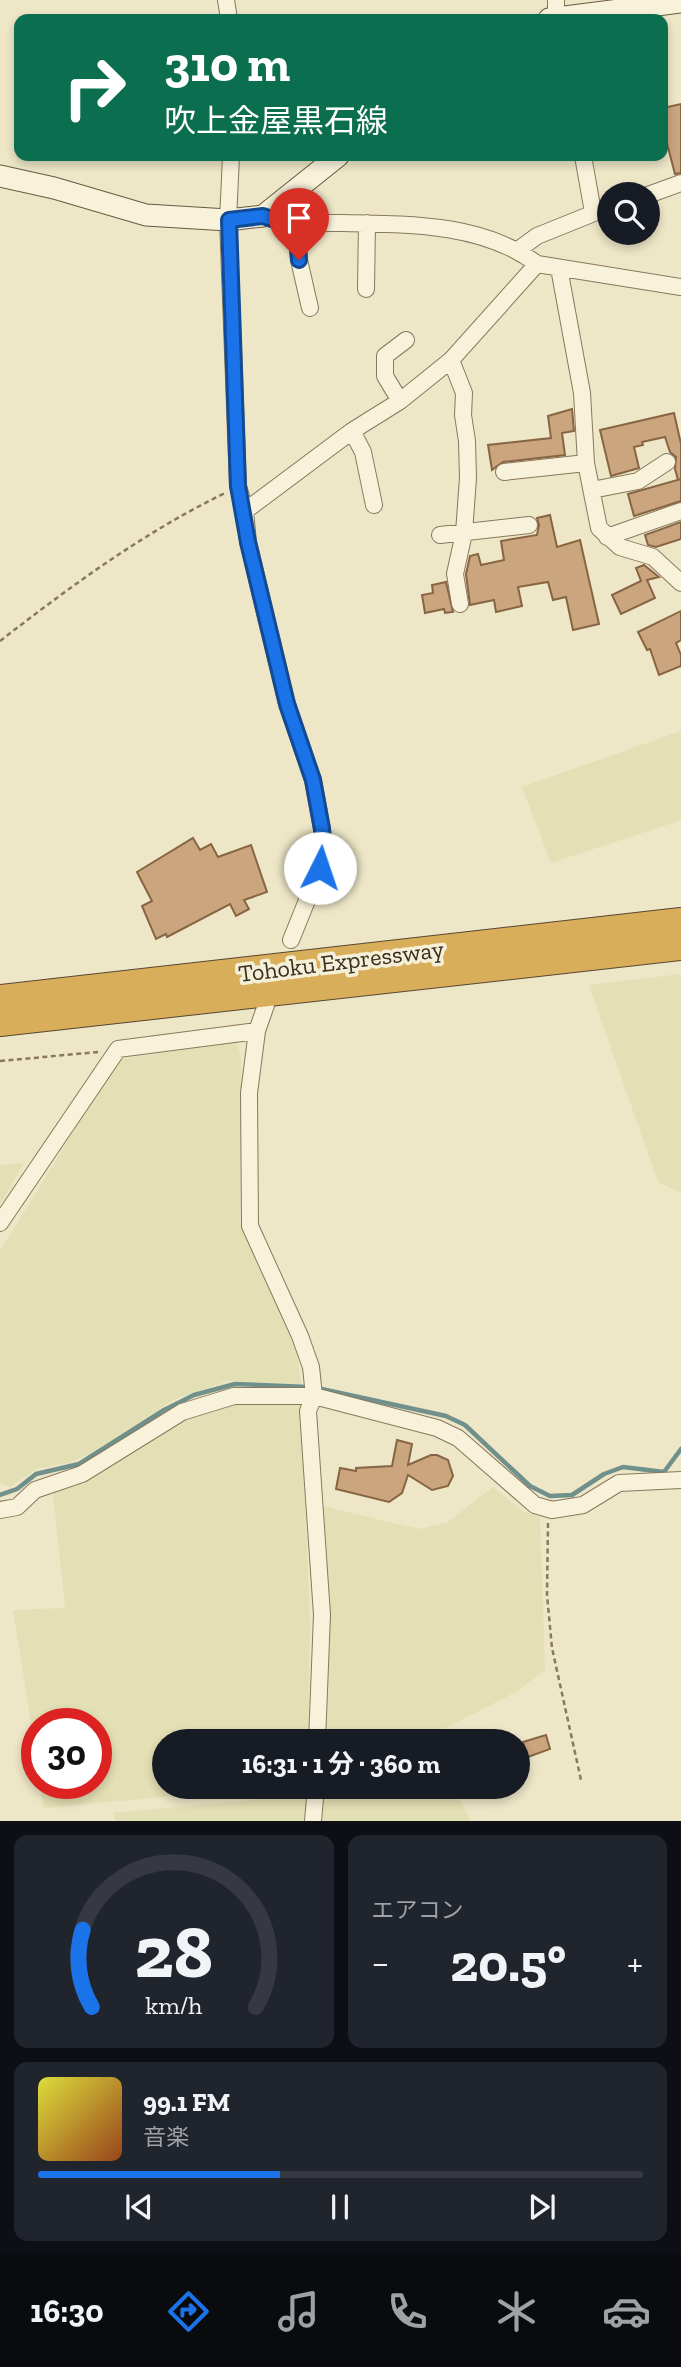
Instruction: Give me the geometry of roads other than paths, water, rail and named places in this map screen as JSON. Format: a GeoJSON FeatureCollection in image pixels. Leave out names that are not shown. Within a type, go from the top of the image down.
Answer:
{"type":"FeatureCollection","features":[{"type":"Feature","properties":{"kind":"highway","name":"Tohoku Expressway"},"geometry":{"type":"LineString","coordinates":[[0,999],[681,922]]}},
{"type":"Feature","properties":{"kind":"highway","name":"Tohoku Expressway"},"geometry":{"type":"LineString","coordinates":[[0,1022],[681,946]]}},
{"type":"Feature","properties":{"kind":"main road"},"geometry":{"type":"LineString","coordinates":[[599,14],[672,2]]}},
{"type":"Feature","properties":{"kind":"main road"},"geometry":{"type":"LineString","coordinates":[[0,176],[54,188],[146,215],[229,220],[263,216],[332,161]]}},
{"type":"Feature","properties":{"kind":"street"},"geometry":{"type":"LineString","coordinates":[[232,161],[229,220],[238,486],[245,510],[248,542],[287,704],[313,780],[324,851],[320,868],[291,940]]}},
{"type":"Feature","properties":{"kind":"street"},"geometry":{"type":"LineString","coordinates":[[585,161],[597,198]]}},
{"type":"Feature","properties":{"kind":"street"},"geometry":{"type":"LineString","coordinates":[[660,190],[681,183]]}},
{"type":"Feature","properties":{"kind":"street"},"geometry":{"type":"LineString","coordinates":[[518,250],[537,236],[597,212]]}},
{"type":"Feature","properties":{"kind":"street"},"geometry":{"type":"LineString","coordinates":[[263,216],[281,222],[367,223],[461,232],[497,240],[518,250],[537,264],[681,287]]}},
{"type":"Feature","properties":{"kind":"street"},"geometry":{"type":"LineString","coordinates":[[296,222],[299,260],[310,308]]}},
{"type":"Feature","properties":{"kind":"street"},"geometry":{"type":"LineString","coordinates":[[366,289],[367,223]]}},
{"type":"Feature","properties":{"kind":"street"},"geometry":{"type":"LineString","coordinates":[[245,510],[352,431],[400,401],[451,360],[537,264]]}},
{"type":"Feature","properties":{"kind":"street"},"geometry":{"type":"LineString","coordinates":[[559,268],[582,393],[586,463],[599,527],[620,547],[653,557],[681,583]]}},
{"type":"Feature","properties":{"kind":"street"},"geometry":{"type":"LineString","coordinates":[[400,401],[385,376],[385,356],[405,340]]}},
{"type":"Feature","properties":{"kind":"street"},"geometry":{"type":"LineString","coordinates":[[451,360],[464,393],[468,478],[464,533],[456,574],[460,604]]}},
{"type":"Feature","properties":{"kind":"street"},"geometry":{"type":"LineString","coordinates":[[352,431],[363,452],[374,505]]}},
{"type":"Feature","properties":{"kind":"street"},"geometry":{"type":"LineString","coordinates":[[592,490],[638,481],[667,462]]}},
{"type":"Feature","properties":{"kind":"street"},"geometry":{"type":"LineString","coordinates":[[504,472],[586,463]]}},
{"type":"Feature","properties":{"kind":"street"},"geometry":{"type":"LineString","coordinates":[[607,537],[681,511]]}},
{"type":"Feature","properties":{"kind":"street"},"geometry":{"type":"LineString","coordinates":[[440,535],[529,525]]}},
{"type":"Feature","properties":{"kind":"street"},"geometry":{"type":"LineString","coordinates":[[266,1005],[257,1031],[249,1093],[250,1226],[300,1335],[311,1367],[313,1390],[308,1410],[322,1615],[317,1729]]}},
{"type":"Feature","properties":{"kind":"street"},"geometry":{"type":"LineString","coordinates":[[0,1223],[118,1049],[257,1031]]}},
{"type":"Feature","properties":{"kind":"street"},"geometry":{"type":"LineString","coordinates":[[0,1510],[17,1507],[35,1490],[82,1474],[182,1412],[234,1396],[313,1390],[424,1424],[458,1438],[535,1505],[548,1509],[583,1504],[619,1483],[681,1480]]}},
{"type":"Feature","properties":{"kind":"street"},"geometry":{"type":"LineString","coordinates":[[313,1821],[315,1799]]}},
{"type":"Feature","properties":{"kind":"waterway"},"geometry":{"type":"LineString","coordinates":[[0,1495],[17,1489],[36,1474],[79,1464],[164,1410],[194,1395],[235,1384],[308,1387]]}},
{"type":"Feature","properties":{"kind":"waterway"},"geometry":{"type":"LineString","coordinates":[[317,1388],[446,1416],[465,1425],[530,1486],[550,1496],[572,1495],[604,1474],[623,1467],[664,1472],[681,1449]]}}]}
